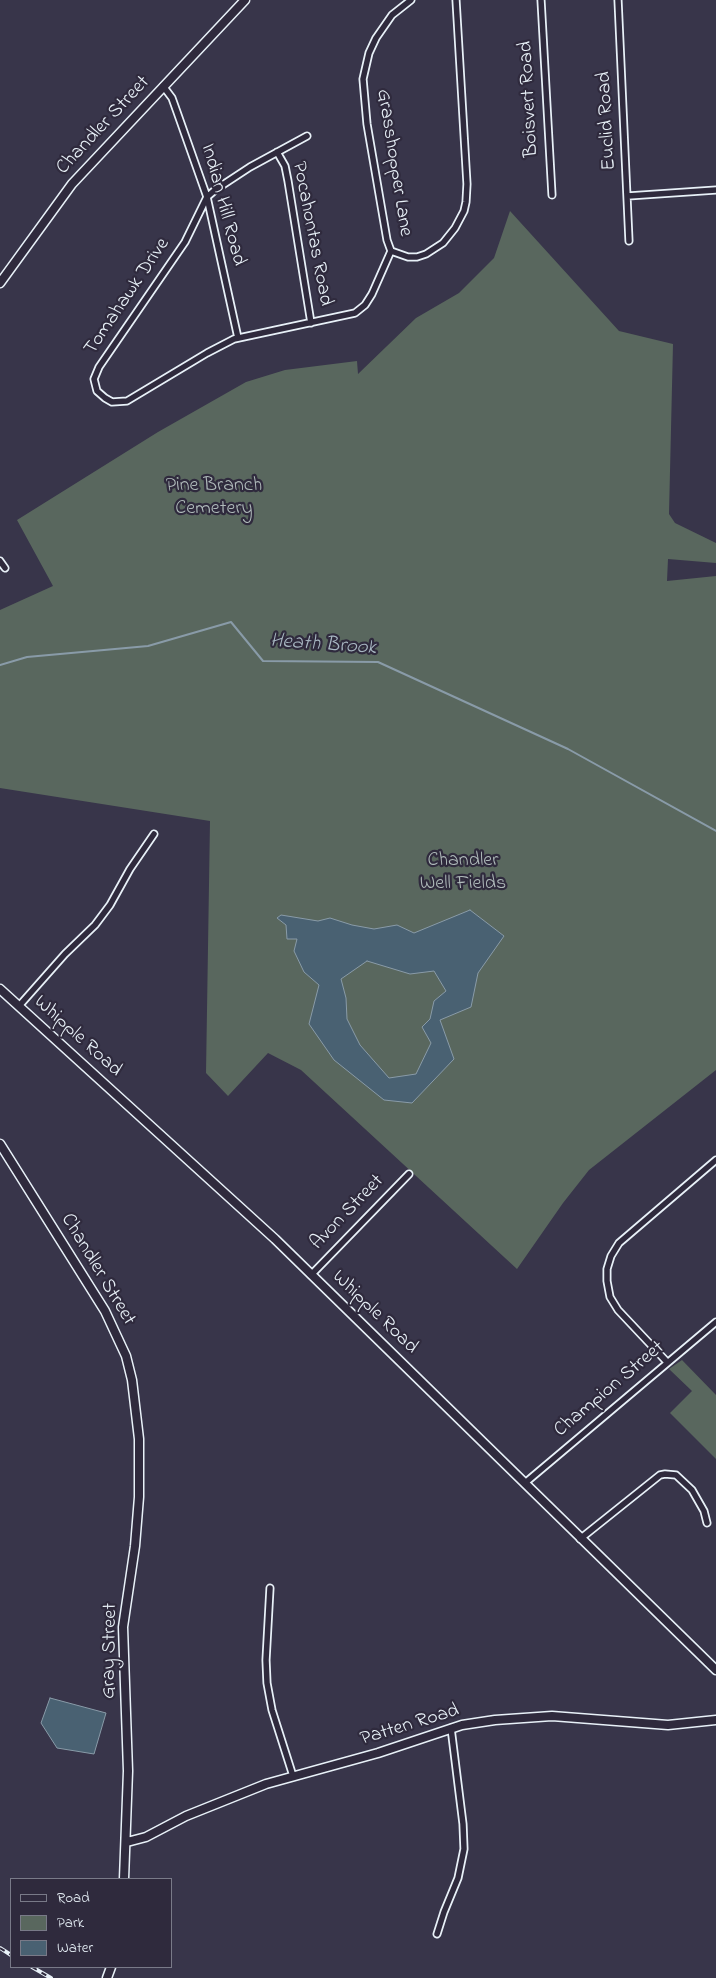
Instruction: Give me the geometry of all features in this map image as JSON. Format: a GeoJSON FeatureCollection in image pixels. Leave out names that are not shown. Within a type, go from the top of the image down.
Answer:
{"type":"FeatureCollection","features":[{"type":"Feature","properties":{"kind":"street","name":"Chandler Street"},"geometry":{"type":"LineString","coordinates":[[0,283],[68,190],[245,0]]}},
{"type":"Feature","properties":{"kind":"street","name":"Grasshopper Lane"},"geometry":{"type":"LineString","coordinates":[[411,0],[392,15],[376,38],[369,53],[363,79],[367,124],[386,240],[391,251],[408,257],[417,257],[435,249],[449,236],[464,211],[467,184],[456,0]]}},
{"type":"Feature","properties":{"kind":"street","name":"Boisvert Road"},"geometry":{"type":"LineString","coordinates":[[541,0],[552,195]]}},
{"type":"Feature","properties":{"kind":"street","name":"Euclid Road"},"geometry":{"type":"LineString","coordinates":[[618,0],[629,241]]}},
{"type":"Feature","properties":{"kind":"street","name":"Indian Hill Road"},"geometry":{"type":"LineString","coordinates":[[163,86],[172,98],[207,198],[238,338]]}},
{"type":"Feature","properties":{"kind":"street","name":"Tomahawk Drive"},"geometry":{"type":"LineString","coordinates":[[307,136],[238,175],[207,198],[198,219],[180,250],[99,367],[94,379],[95,388],[99,394],[109,401],[118,403],[127,401],[206,353],[238,338],[351,315],[360,310],[372,294],[391,251]]}},
{"type":"Feature","properties":{"kind":"street","name":"Pocahontas Road"},"geometry":{"type":"LineString","coordinates":[[277,152],[285,166],[288,180],[311,323]]}},
{"type":"Feature","properties":{"kind":"street"},"geometry":{"type":"LineString","coordinates":[[628,196],[716,190]]}},
{"type":"Feature","properties":{"kind":"street"},"geometry":{"type":"LineString","coordinates":[[0,561],[5,568]]}},
{"type":"Feature","properties":{"kind":"street"},"geometry":{"type":"LineString","coordinates":[[19,1006],[100,918],[154,834]]}},
{"type":"Feature","properties":{"kind":"street","name":"Whipple Road"},"geometry":{"type":"LineString","coordinates":[[0,989],[188,1159],[311,1274],[716,1670]]}},
{"type":"Feature","properties":{"kind":"street","name":"Chandler Street"},"geometry":{"type":"LineString","coordinates":[[0,1144],[105,1310],[126,1356],[132,1380],[137,1424]]}},
{"type":"Feature","properties":{"kind":"street"},"geometry":{"type":"LineString","coordinates":[[668,1362],[618,1310],[610,1297],[607,1281],[611,1256],[618,1243],[716,1160]]}},
{"type":"Feature","properties":{"kind":"street","name":"Avon Street"},"geometry":{"type":"LineString","coordinates":[[311,1274],[408,1174]]}},
{"type":"Feature","properties":{"kind":"street","name":"Champion Street"},"geometry":{"type":"LineString","coordinates":[[525,1483],[716,1322]]}},
{"type":"Feature","properties":{"kind":"street","name":"Gray Street"},"geometry":{"type":"LineString","coordinates":[[124,1878],[127,1842],[128,1761],[123,1641],[139,1510],[140,1464],[137,1424]]}},
{"type":"Feature","properties":{"kind":"street"},"geometry":{"type":"LineString","coordinates":[[580,1539],[660,1475],[665,1474],[676,1475],[692,1490],[704,1511],[707,1523]]}},
{"type":"Feature","properties":{"kind":"street"},"geometry":{"type":"LineString","coordinates":[[270,1588],[266,1660],[267,1683],[272,1710],[293,1776]]}},
{"type":"Feature","properties":{"kind":"street","name":"Patten Road"},"geometry":{"type":"LineString","coordinates":[[127,1842],[146,1837],[186,1816],[248,1791],[293,1776],[378,1753],[451,1728],[484,1721],[538,1716],[565,1716],[668,1725],[716,1720]]}},
{"type":"Feature","properties":{"kind":"street"},"geometry":{"type":"LineString","coordinates":[[437,1934],[461,1869],[464,1849],[463,1824],[451,1728]]}},
{"type":"Feature","properties":{"kind":"green space","name":"Chandler Well Fields"},"geometry":{"type":"Polygon","coordinates":[[[510,211],[619,331],[673,344],[669,514],[675,523],[716,543],[716,563],[668,559],[667,581],[716,576],[716,1070],[589,1170],[563,1203],[517,1269],[301,1070],[268,1053],[228,1096],[206,1073],[210,821],[0,788],[0,610],[53,586],[17,520],[158,432],[246,382],[285,370],[357,361],[358,374],[416,318],[459,293],[494,258],[510,211]]]}},
{"type":"Feature","properties":{"kind":"green space"},"geometry":{"type":"Polygon","coordinates":[[[682,1360],[716,1395],[716,1459],[670,1413],[692,1391],[669,1369],[682,1360]]]}},
{"type":"Feature","properties":{"kind":"water"},"geometry":{"type":"Polygon","coordinates":[[[470,910],[504,936],[478,973],[471,1007],[440,1020],[454,1059],[412,1103],[384,1100],[334,1060],[309,1024],[319,985],[304,972],[294,951],[297,939],[287,939],[286,925],[277,918],[281,915],[318,921],[330,918],[374,929],[397,925],[414,933],[470,910]],[[367,961],[341,979],[346,998],[347,1019],[360,1045],[389,1078],[416,1074],[431,1043],[422,1027],[430,1019],[434,1001],[446,991],[434,971],[410,974],[367,961]]]}},
{"type":"Feature","properties":{"kind":"water"},"geometry":{"type":"Polygon","coordinates":[[[50,1698],[106,1713],[94,1754],[57,1748],[41,1723],[50,1698]]]}},
{"type":"Feature","properties":{"kind":"waterway","name":"Heath Brook"},"geometry":{"type":"LineString","coordinates":[[0,665],[27,657],[148,646],[231,622],[263,661],[378,662],[568,749],[716,831]]}},
{"type":"Feature","properties":{"kind":"railway"},"geometry":{"type":"LineString","coordinates":[[0,1948],[10,1954]]}},
{"type":"Feature","properties":{"kind":"railway"},"geometry":{"type":"LineString","coordinates":[[34,1968],[51,1978]]}},
{"type":"Feature","properties":{"kind":"park label","name":"Pine Branch Cemetery"},"geometry":{"type":"Point","coordinates":[214,498]}}]}
